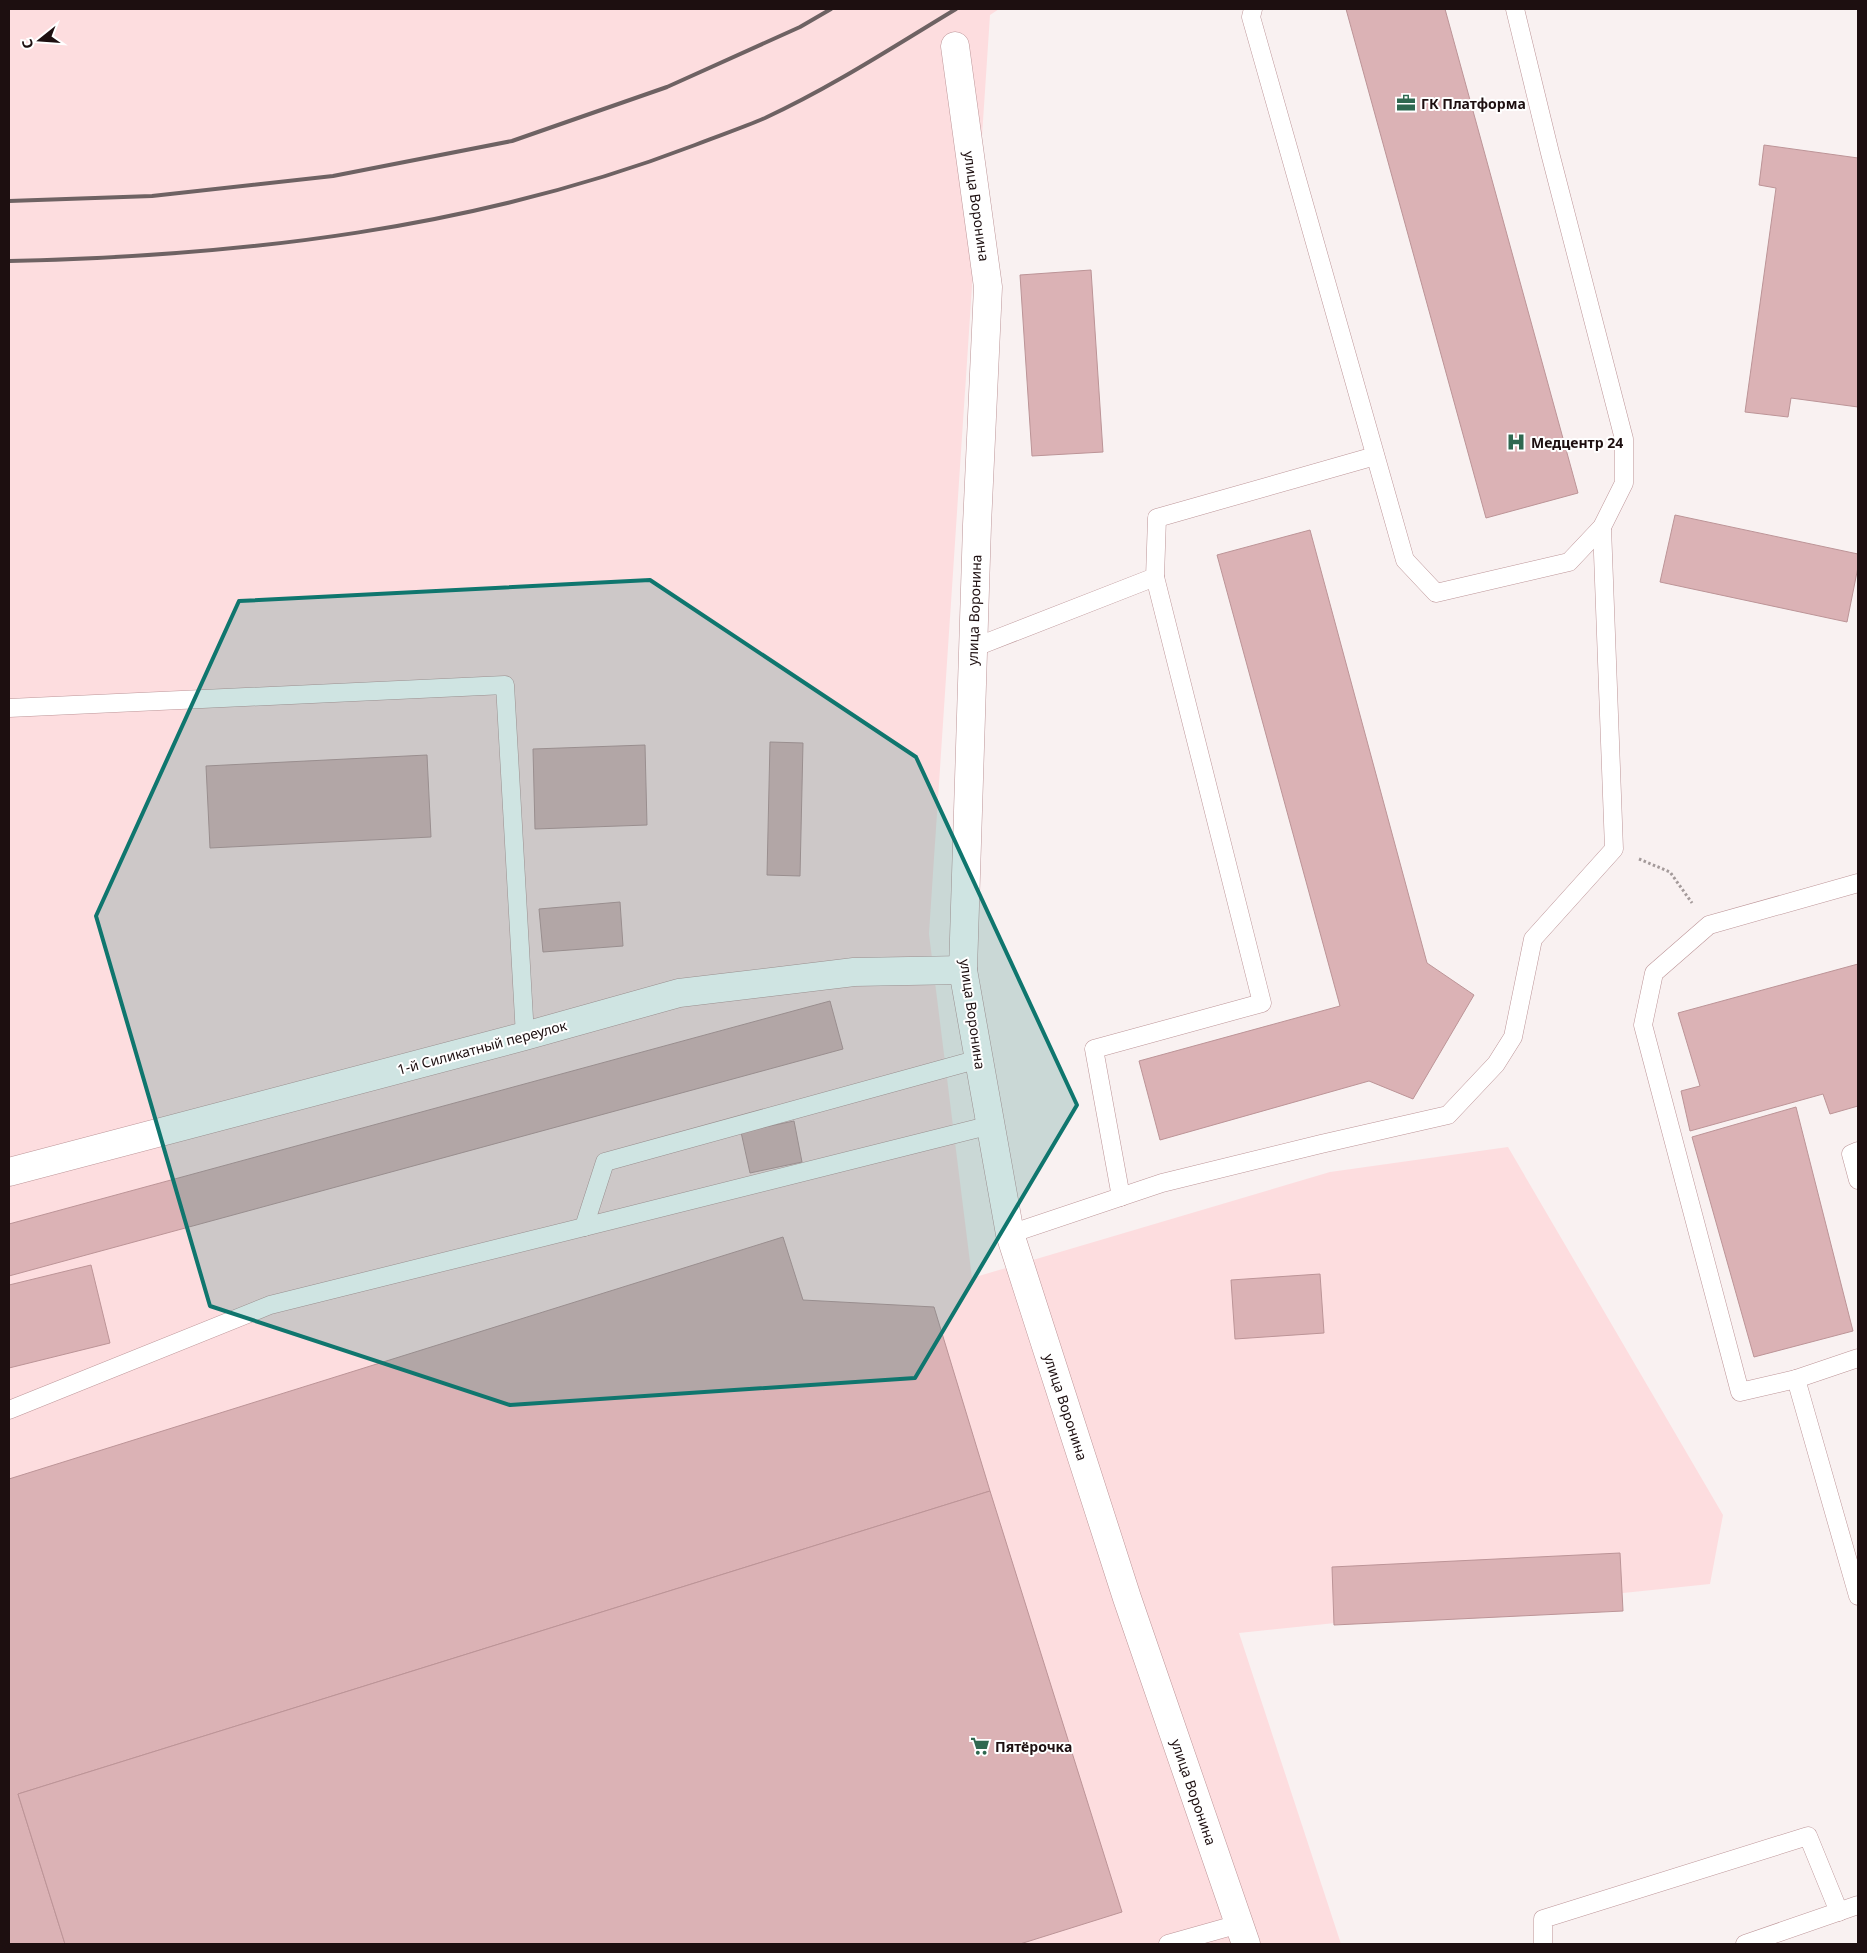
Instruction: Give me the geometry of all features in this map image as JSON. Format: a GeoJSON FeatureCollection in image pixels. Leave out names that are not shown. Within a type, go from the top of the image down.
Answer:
{"type":"FeatureCollection","features":[{"type":"Feature","properties":{"kind":"street","name":"улица Воронина"},"geometry":{"type":"LineString","coordinates":[[955,46],[988,287],[973,648],[963,970],[1010,1234],[1124,1588],[1243,1934]]}},
{"type":"Feature","properties":{"kind":"street","name":"1-й Силикатный переулок"},"geometry":{"type":"LineString","coordinates":[[9,1172],[525,1036],[679,993],[854,972],[963,970]]}},
{"type":"Feature","properties":{"kind":"lane"},"geometry":{"type":"LineString","coordinates":[[1253,9],[1251,17],[1405,560],[1436,593],[1569,562],[1602,527],[1624,484],[1624,439],[1515,9]]}},
{"type":"Feature","properties":{"kind":"lane"},"geometry":{"type":"LineString","coordinates":[[1121,1197],[1094,1049],[1262,1003],[1155,577],[1157,518],[1375,456]]}},
{"type":"Feature","properties":{"kind":"lane"},"geometry":{"type":"LineString","coordinates":[[1010,1234],[1190,1176],[1448,1115],[1496,1064],[1513,1036],[1533,940],[1614,849],[1602,527]]}},
{"type":"Feature","properties":{"kind":"lane"},"geometry":{"type":"LineString","coordinates":[[973,648],[1155,577]]}},
{"type":"Feature","properties":{"kind":"lane"},"geometry":{"type":"LineString","coordinates":[[9,708],[506,686],[525,1036]]}},
{"type":"Feature","properties":{"kind":"lane"},"geometry":{"type":"LineString","coordinates":[[1858,883],[1709,925],[1654,973],[1643,1025],[1740,1392],[1796,1379],[1858,1358]]}},
{"type":"Feature","properties":{"kind":"lane"},"geometry":{"type":"LineString","coordinates":[[584,1228],[605,1162],[979,1059]]}},
{"type":"Feature","properties":{"kind":"lane"},"geometry":{"type":"LineString","coordinates":[[9,1410],[270,1305],[991,1125]]}},
{"type":"Feature","properties":{"kind":"lane"},"geometry":{"type":"LineString","coordinates":[[1858,1151],[1851,1154],[1858,1180]]}},
{"type":"Feature","properties":{"kind":"lane"},"geometry":{"type":"LineString","coordinates":[[1796,1379],[1858,1596]]}},
{"type":"Feature","properties":{"kind":"lane"},"geometry":{"type":"LineString","coordinates":[[1543,1944],[1543,1920],[1808,1836],[1839,1912]]}},
{"type":"Feature","properties":{"kind":"lane"},"geometry":{"type":"LineString","coordinates":[[1745,1944],[1858,1905]]}},
{"type":"Feature","properties":{"kind":"lane"},"geometry":{"type":"LineString","coordinates":[[1168,1944],[1243,1934]]}},
{"type":"Feature","properties":{"kind":"path"},"geometry":{"type":"LineString","coordinates":[[1614,849],[1670,872],[1709,925]]}},
{"type":"Feature","properties":{"kind":"highlighted area"},"geometry":{"type":"Polygon","coordinates":[[[650,580],[916,757],[1077,1105],[915,1378],[510,1405],[210,1306],[96,916],[239,601],[650,580]]]}},
{"type":"Feature","properties":{"kind":"shaded area"},"geometry":{"type":"Polygon","coordinates":[[[9,9],[999,9],[990,15],[929,934],[972,1278],[1330,1172],[1508,1147],[1723,1515],[1710,1584],[1239,1633],[1341,1944],[9,1944],[9,9]]]}},
{"type":"Feature","properties":{"kind":"building"},"geometry":{"type":"Polygon","coordinates":[[[1346,9],[1445,9],[1578,493],[1486,518],[1346,9]]]}},
{"type":"Feature","properties":{"kind":"building"},"geometry":{"type":"Polygon","coordinates":[[[1764,145],[1858,158],[1858,407],[1791,398],[1788,417],[1745,412],[1776,188],[1759,185],[1764,145]]]}},
{"type":"Feature","properties":{"kind":"building"},"geometry":{"type":"Polygon","coordinates":[[[1091,270],[1103,452],[1032,456],[1020,275],[1091,270]]]}},
{"type":"Feature","properties":{"kind":"building"},"geometry":{"type":"Polygon","coordinates":[[[1675,515],[1858,554],[1858,567],[1847,622],[1660,582],[1675,515]]]}},
{"type":"Feature","properties":{"kind":"building"},"geometry":{"type":"Polygon","coordinates":[[[1310,530],[1427,963],[1474,995],[1413,1099],[1369,1081],[1160,1140],[1139,1061],[1340,1006],[1217,555],[1310,530]]]}},
{"type":"Feature","properties":{"kind":"building"},"geometry":{"type":"Polygon","coordinates":[[[770,742],[803,743],[800,876],[767,875],[770,742]]]}},
{"type":"Feature","properties":{"kind":"building"},"geometry":{"type":"Polygon","coordinates":[[[645,745],[647,825],[535,829],[533,749],[645,745]]]}},
{"type":"Feature","properties":{"kind":"building"},"geometry":{"type":"Polygon","coordinates":[[[427,755],[431,837],[210,848],[206,766],[427,755]]]}},
{"type":"Feature","properties":{"kind":"building"},"geometry":{"type":"Polygon","coordinates":[[[620,902],[623,946],[543,952],[539,909],[620,902]]]}},
{"type":"Feature","properties":{"kind":"building"},"geometry":{"type":"Polygon","coordinates":[[[1858,964],[1858,1106],[1830,1114],[1823,1094],[1690,1131],[1681,1091],[1700,1086],[1678,1013],[1858,964]]]}},
{"type":"Feature","properties":{"kind":"building"},"geometry":{"type":"Polygon","coordinates":[[[830,1001],[843,1049],[9,1276],[9,1224],[830,1001]]]}},
{"type":"Feature","properties":{"kind":"building"},"geometry":{"type":"Polygon","coordinates":[[[1796,1107],[1853,1331],[1754,1357],[1692,1137],[1796,1107]]]}},
{"type":"Feature","properties":{"kind":"building"},"geometry":{"type":"Polygon","coordinates":[[[794,1121],[802,1162],[750,1173],[741,1132],[794,1121]]]}},
{"type":"Feature","properties":{"kind":"building"},"geometry":{"type":"Polygon","coordinates":[[[783,1237],[803,1300],[934,1307],[990,1491],[18,1794],[65,1944],[9,1944],[9,1479],[783,1237]]]}},
{"type":"Feature","properties":{"kind":"building"},"geometry":{"type":"Polygon","coordinates":[[[91,1265],[110,1343],[9,1368],[9,1285],[91,1265]]]}},
{"type":"Feature","properties":{"kind":"building"},"geometry":{"type":"Polygon","coordinates":[[[1320,1274],[1324,1333],[1235,1339],[1231,1280],[1320,1274]]]}},
{"type":"Feature","properties":{"kind":"building"},"geometry":{"type":"Polygon","coordinates":[[[990,1491],[1122,1912],[1020,1944],[65,1944],[18,1794],[990,1491]]]}},
{"type":"Feature","properties":{"kind":"building"},"geometry":{"type":"Polygon","coordinates":[[[1620,1553],[1623,1611],[1334,1625],[1332,1567],[1620,1553]]]}},
{"type":"Feature","properties":{"kind":"railway"},"geometry":{"type":"LineString","coordinates":[[9,201],[152,196],[333,176],[512,141],[667,87],[800,27],[831,9]]}},
{"type":"Feature","properties":{"kind":"railway"},"geometry":{"type":"LineString","coordinates":[[9,261],[184,253],[271,244],[357,233],[443,217],[528,198],[612,174],[765,118],[838,80],[956,9]]}},
{"type":"Feature","properties":{"kind":"place","name":"ГК Платформа"},"geometry":{"type":"Point","coordinates":[1406,103]}},
{"type":"Feature","properties":{"kind":"place","name":"Медцентр 24"},"geometry":{"type":"Point","coordinates":[1516,442]}},
{"type":"Feature","properties":{"kind":"place","name":"Пятёрочка"},"geometry":{"type":"Point","coordinates":[980,1746]}}]}
